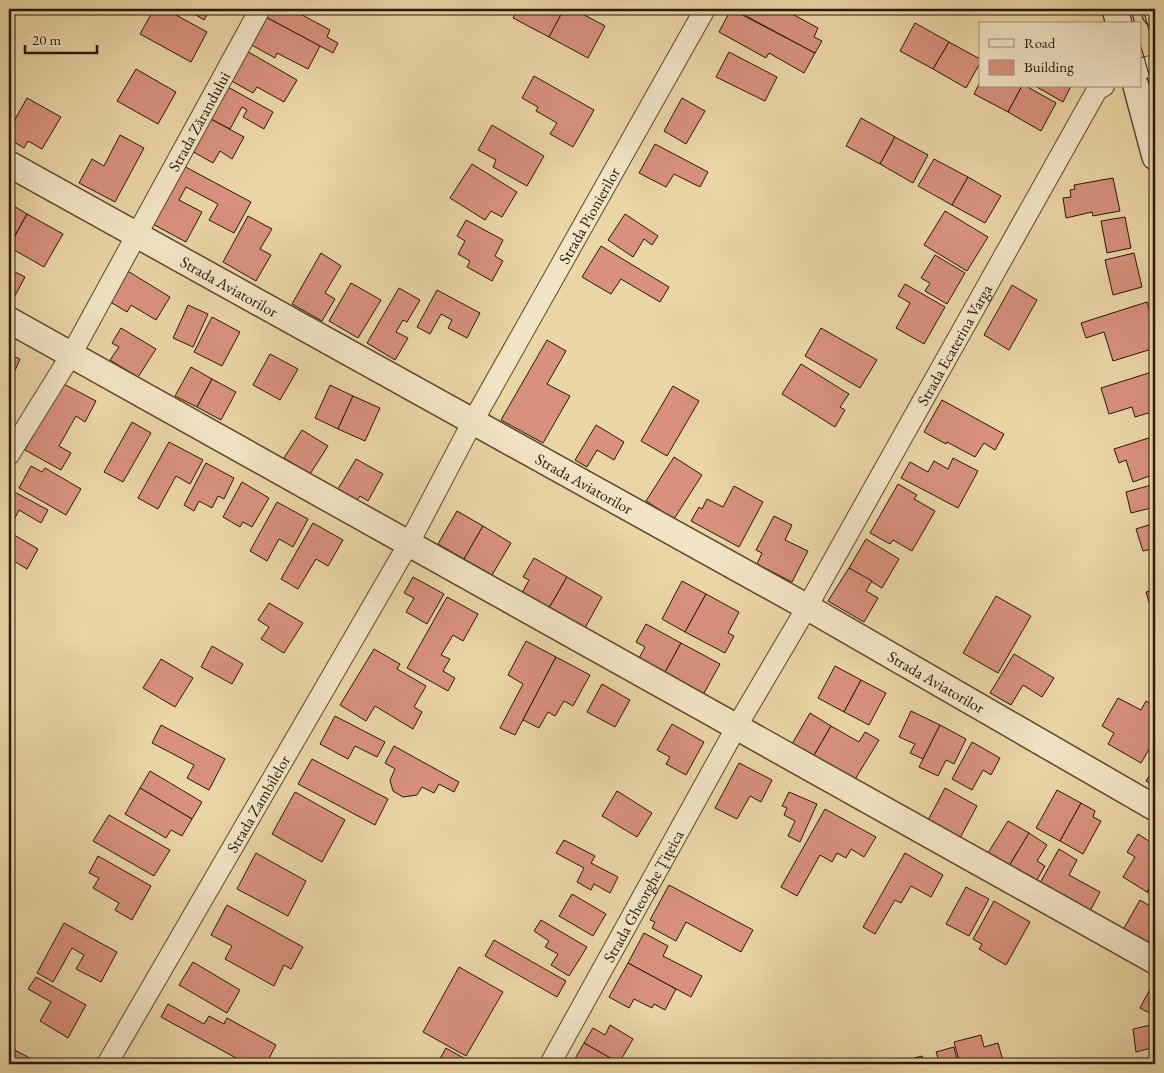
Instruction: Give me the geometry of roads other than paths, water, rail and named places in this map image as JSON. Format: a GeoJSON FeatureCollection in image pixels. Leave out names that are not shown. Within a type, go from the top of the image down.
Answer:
{"type":"FeatureCollection","features":[{"type":"Feature","properties":{"kind":"street","name":"Strada Zărandului"},"geometry":{"type":"LineString","coordinates":[[9,455],[71,355],[260,9]]}},
{"type":"Feature","properties":{"kind":"street","name":"Strada Pionierilor"},"geometry":{"type":"LineString","coordinates":[[409,543],[474,421],[705,9]]}},
{"type":"Feature","properties":{"kind":"street"},"geometry":{"type":"LineString","coordinates":[[1114,9],[1117,22]]}},
{"type":"Feature","properties":{"kind":"street"},"geometry":{"type":"LineString","coordinates":[[1154,9],[1155,13]]}},
{"type":"Feature","properties":{"kind":"street"},"geometry":{"type":"LineString","coordinates":[[1142,68],[1155,65]]}},
{"type":"Feature","properties":{"kind":"street","name":"Strada Ecaterina Varga"},"geometry":{"type":"LineString","coordinates":[[737,726],[1097,90],[1100,88]]}},
{"type":"Feature","properties":{"kind":"street"},"geometry":{"type":"LineString","coordinates":[[1137,88],[1155,156]]}},
{"type":"Feature","properties":{"kind":"street","name":"Strada Aviatorilor"},"geometry":{"type":"LineString","coordinates":[[9,164],[806,606],[1155,808]]}},
{"type":"Feature","properties":{"kind":"street"},"geometry":{"type":"LineString","coordinates":[[9,320],[1155,961]]}},
{"type":"Feature","properties":{"kind":"street","name":"Strada Zambilelor"},"geometry":{"type":"LineString","coordinates":[[107,1064],[409,543]]}},
{"type":"Feature","properties":{"kind":"street","name":"Strada Gheorghe Țițeica"},"geometry":{"type":"LineString","coordinates":[[550,1064],[737,726]]}},
{"type":"Feature","properties":{"kind":"tram line"},"geometry":{"type":"LineString","coordinates":[[1131,9],[1134,22]]}},
{"type":"Feature","properties":{"kind":"tram line"},"geometry":{"type":"LineString","coordinates":[[1143,9],[1155,51]]}},
{"type":"Feature","properties":{"kind":"tram line"},"geometry":{"type":"LineString","coordinates":[[1142,50],[1155,96]]}}]}
